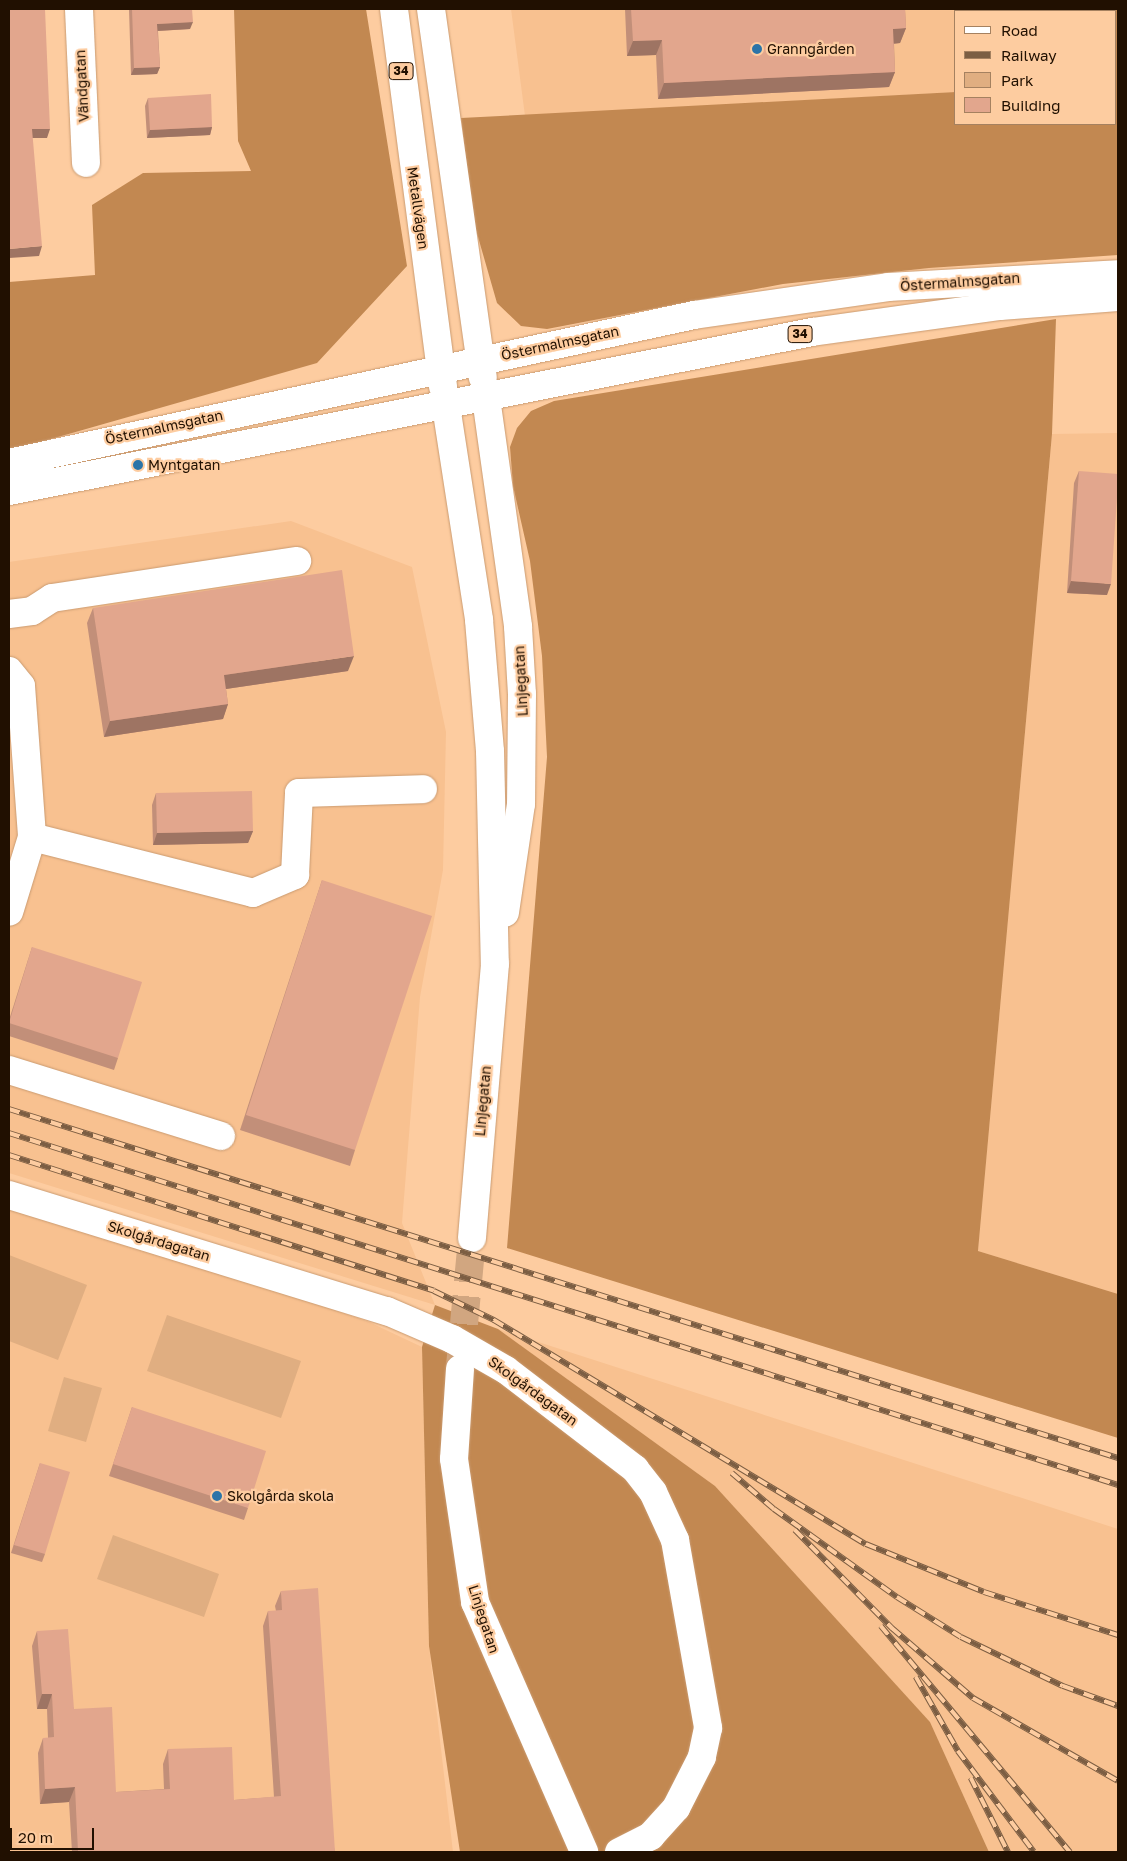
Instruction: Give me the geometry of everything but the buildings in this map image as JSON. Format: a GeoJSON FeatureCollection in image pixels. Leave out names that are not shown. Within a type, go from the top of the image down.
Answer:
{"type":"FeatureCollection","features":[{"type":"Feature","properties":{"kind":"street","name":"Vändgatan"},"geometry":{"type":"LineString","coordinates":[[78,9],[86,163]]}},
{"type":"Feature","properties":{"kind":"street","name":"Metallvägen"},"geometry":{"type":"LineString","coordinates":[[394,9],[446,406]]}},
{"type":"Feature","properties":{"kind":"street"},"geometry":{"type":"LineString","coordinates":[[431,9],[486,398]]}},
{"type":"Feature","properties":{"kind":"street","name":"Östermalmsgatan"},"geometry":{"type":"LineString","coordinates":[[9,463],[480,359],[805,297],[977,280],[1118,274]]}},
{"type":"Feature","properties":{"kind":"street","name":"Östermalmsgatan"},"geometry":{"type":"LineString","coordinates":[[9,491],[849,326],[1000,306],[1118,297]]}},
{"type":"Feature","properties":{"kind":"street","name":"Linjegatan"},"geometry":{"type":"LineString","coordinates":[[486,398],[518,627],[523,750],[514,869],[494,964]]}},
{"type":"Feature","properties":{"kind":"street","name":"Linjegatan"},"geometry":{"type":"LineString","coordinates":[[446,406],[486,695],[494,964],[472,1238]]}},
{"type":"Feature","properties":{"kind":"street"},"geometry":{"type":"LineString","coordinates":[[9,614],[32,610],[52,598],[297,561]]}},
{"type":"Feature","properties":{"kind":"street"},"geometry":{"type":"LineString","coordinates":[[9,671],[21,686],[32,837],[9,912]]}},
{"type":"Feature","properties":{"kind":"street"},"geometry":{"type":"LineString","coordinates":[[32,837],[252,893],[295,875],[299,793],[423,789]]}},
{"type":"Feature","properties":{"kind":"street"},"geometry":{"type":"LineString","coordinates":[[9,1070],[221,1136]]}},
{"type":"Feature","properties":{"kind":"street","name":"Skolgårdagatan"},"geometry":{"type":"LineString","coordinates":[[9,1195],[387,1311],[452,1339],[506,1370],[635,1469],[653,1492],[675,1540],[708,1728],[702,1757],[676,1808],[651,1836],[619,1852]]}},
{"type":"Feature","properties":{"kind":"street","name":"Linjegatan"},"geometry":{"type":"LineString","coordinates":[[460,1369],[454,1460],[475,1602],[584,1852]]}},
{"type":"Feature","properties":{"kind":"shaded area"},"geometry":{"type":"Polygon","coordinates":[[[234,9],[366,9],[407,266],[317,363],[9,451],[9,282],[95,275],[92,205],[143,173],[251,171],[238,141],[234,9]]]}},
{"type":"Feature","properties":{"kind":"shaded area"},"geometry":{"type":"Polygon","coordinates":[[[511,9],[979,9],[954,10],[954,92],[525,116],[511,9]]]}},
{"type":"Feature","properties":{"kind":"shaded area"},"geometry":{"type":"Polygon","coordinates":[[[979,9],[1118,9],[1118,255],[929,268],[783,284],[547,329],[521,326],[497,303],[474,223],[461,118],[954,92],[954,125],[1117,125],[1117,10],[979,9]]]}},
{"type":"Feature","properties":{"kind":"shaded area"},"geometry":{"type":"Polygon","coordinates":[[[1056,319],[1052,434],[978,1251],[1118,1294],[1118,1438],[507,1248],[547,757],[542,656],[530,561],[513,486],[510,447],[517,428],[531,411],[554,401],[1056,319]]]}},
{"type":"Feature","properties":{"kind":"shaded area"},"geometry":{"type":"Polygon","coordinates":[[[1118,433],[1118,1294],[978,1251],[1052,434],[1118,433]]]}},
{"type":"Feature","properties":{"kind":"shaded area"},"geometry":{"type":"Polygon","coordinates":[[[291,521],[412,567],[446,732],[443,870],[420,997],[402,1223],[435,1305],[9,1173],[9,562],[291,521]]]}},
{"type":"Feature","properties":{"kind":"shaded area","name":"Skolgårda skola"},"geometry":{"type":"Polygon","coordinates":[[[9,1197],[369,1322],[422,1347],[429,1646],[453,1852],[9,1852],[9,1197]]]}},
{"type":"Feature","properties":{"kind":"shaded area"},"geometry":{"type":"Polygon","coordinates":[[[435,1305],[498,1329],[715,1486],[930,1722],[989,1852],[460,1852],[429,1646],[422,1347],[435,1305]]]}},
{"type":"Feature","properties":{"kind":"shaded area"},"geometry":{"type":"Polygon","coordinates":[[[498,1329],[1118,1529],[1118,1852],[989,1852],[930,1722],[715,1486],[498,1329]]]}},
{"type":"Feature","properties":{"kind":"green space"},"geometry":{"type":"Polygon","coordinates":[[[9,1255],[87,1285],[58,1360],[9,1341],[9,1255]]]}},
{"type":"Feature","properties":{"kind":"green space"},"geometry":{"type":"Polygon","coordinates":[[[167,1315],[301,1361],[281,1418],[147,1371],[167,1315]]]}},
{"type":"Feature","properties":{"kind":"green space"},"geometry":{"type":"Polygon","coordinates":[[[64,1377],[102,1388],[86,1442],[48,1431],[64,1377]]]}},
{"type":"Feature","properties":{"kind":"green space"},"geometry":{"type":"Polygon","coordinates":[[[113,1535],[219,1574],[204,1617],[97,1579],[113,1535]]]}},
{"type":"Feature","properties":{"kind":"tunnel"},"geometry":{"type":"LineString","coordinates":[[460,1366],[472,1238]]}},
{"type":"Feature","properties":{"kind":"railway"},"geometry":{"type":"LineString","coordinates":[[9,1109],[1118,1458]]}},
{"type":"Feature","properties":{"kind":"railway"},"geometry":{"type":"LineString","coordinates":[[9,1133],[1118,1485]]}},
{"type":"Feature","properties":{"kind":"railway"},"geometry":{"type":"LineString","coordinates":[[9,1155],[434,1291],[494,1320],[866,1544],[984,1592],[1118,1635]]}},
{"type":"Feature","properties":{"kind":"railway"},"geometry":{"type":"LineString","coordinates":[[732,1473],[774,1509],[897,1597],[961,1637],[1063,1686],[1118,1706]]}},
{"type":"Feature","properties":{"kind":"railway"},"geometry":{"type":"LineString","coordinates":[[795,1530],[892,1628],[973,1698],[1118,1781]]}},
{"type":"Feature","properties":{"kind":"railway"},"geometry":{"type":"LineString","coordinates":[[881,1626],[1070,1852]]}},
{"type":"Feature","properties":{"kind":"railway"},"geometry":{"type":"LineString","coordinates":[[916,1677],[958,1751],[1034,1852]]}},
{"type":"Feature","properties":{"kind":"railway"},"geometry":{"type":"LineString","coordinates":[[971,1778],[1008,1852]]}},
{"type":"Feature","properties":{"kind":"place","name":"Granngården"},"geometry":{"type":"Point","coordinates":[757,49]}},
{"type":"Feature","properties":{"kind":"place","name":"Myntgatan"},"geometry":{"type":"Point","coordinates":[138,465]}},
{"type":"Feature","properties":{"kind":"place","name":"Skolgårda skola"},"geometry":{"type":"Point","coordinates":[217,1496]}}]}
